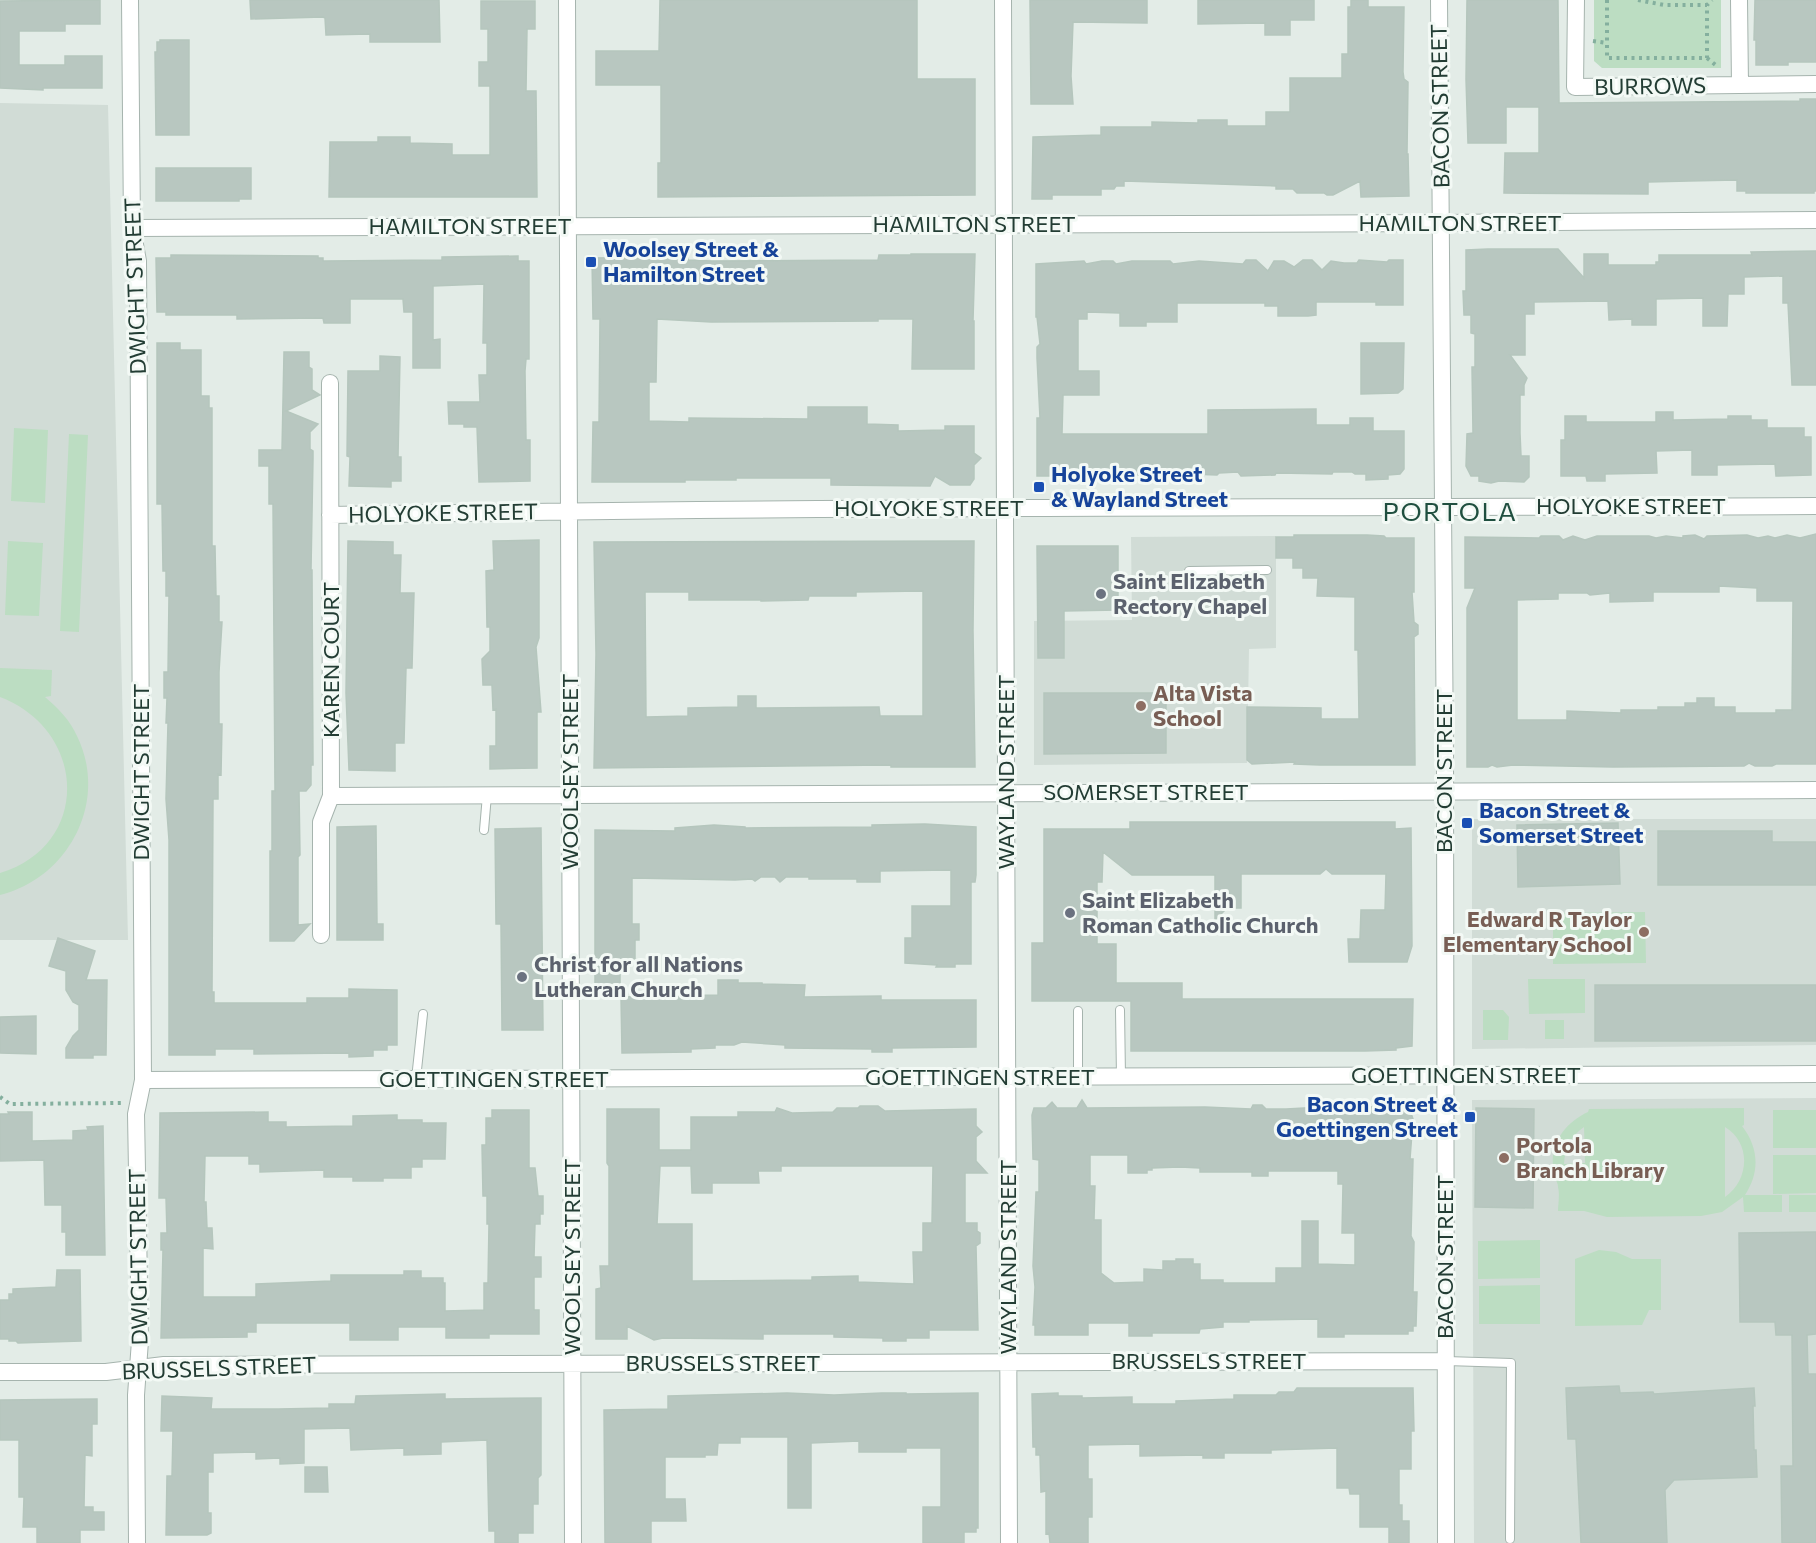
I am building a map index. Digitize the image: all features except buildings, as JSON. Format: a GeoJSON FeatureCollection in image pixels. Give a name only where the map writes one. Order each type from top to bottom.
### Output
{"type":"FeatureCollection","features":[{"type":"Feature","properties":{"kind":"street","name":"DWIGHT STREET"},"geometry":{"type":"LineString","coordinates":[[130,0],[132,228],[138,261],[143,1080],[136,1114],[140,1341],[136,1395],[137,1543]]}},
{"type":"Feature","properties":{"kind":"street","name":"WOOLSEY STREET"},"geometry":{"type":"LineString","coordinates":[[567,0],[573,1543]]}},
{"type":"Feature","properties":{"kind":"street","name":"WAYLAND STREET"},"geometry":{"type":"LineString","coordinates":[[1003,0],[1010,1543]]}},
{"type":"Feature","properties":{"kind":"street","name":"BACON STREET"},"geometry":{"type":"LineString","coordinates":[[1438,0],[1445,791],[1446,1543]]}},
{"type":"Feature","properties":{"kind":"street","name":"BURROWS"},"geometry":{"type":"LineString","coordinates":[[1576,0],[1575,87],[1816,84]]}},
{"type":"Feature","properties":{"kind":"street"},"geometry":{"type":"LineString","coordinates":[[1739,0],[1740,85]]}},
{"type":"Feature","properties":{"kind":"street","name":"HAMILTON STREET"},"geometry":{"type":"LineString","coordinates":[[132,228],[1441,224],[1816,220]]}},
{"type":"Feature","properties":{"kind":"street","name":"KAREN COURT"},"geometry":{"type":"LineString","coordinates":[[321,936],[321,822],[331,796],[330,383]]}},
{"type":"Feature","properties":{"kind":"street","name":"HOLYOKE STREET"},"geometry":{"type":"LineString","coordinates":[[330,515],[1005,508],[1816,506]]}},
{"type":"Feature","properties":{"kind":"street","name":"SOMERSET STREET"},"geometry":{"type":"LineString","coordinates":[[331,796],[1816,790]]}},
{"type":"Feature","properties":{"kind":"street","name":"GOETTINGEN STREET"},"geometry":{"type":"LineString","coordinates":[[143,1080],[1816,1074]]}},
{"type":"Feature","properties":{"kind":"street","name":"BRUSSELS STREET"},"geometry":{"type":"LineString","coordinates":[[0,1372],[106,1372],[164,1365],[1446,1361]]}},
{"type":"Feature","properties":{"kind":"lane"},"geometry":{"type":"LineString","coordinates":[[1189,571],[1267,570]]}},
{"type":"Feature","properties":{"kind":"lane"},"geometry":{"type":"LineString","coordinates":[[484,830],[487,795]]}},
{"type":"Feature","properties":{"kind":"lane"},"geometry":{"type":"LineString","coordinates":[[1120,1010],[1121,1077]]}},
{"type":"Feature","properties":{"kind":"lane"},"geometry":{"type":"LineString","coordinates":[[1078,1011],[1078,1077]]}},
{"type":"Feature","properties":{"kind":"lane"},"geometry":{"type":"LineString","coordinates":[[416,1079],[423,1014]]}},
{"type":"Feature","properties":{"kind":"lane"},"geometry":{"type":"LineString","coordinates":[[1446,1361],[1511,1363],[1510,1539]]}},
{"type":"Feature","properties":{"kind":"path"},"geometry":{"type":"LineString","coordinates":[[1607,0],[1607,58],[1707,58],[1707,5]]}},
{"type":"Feature","properties":{"kind":"path"},"geometry":{"type":"LineString","coordinates":[[1638,0],[1664,5],[1707,5],[1712,0]]}},
{"type":"Feature","properties":{"kind":"path"},"geometry":{"type":"LineString","coordinates":[[0,1097],[10,1104],[138,1102]]}},
{"type":"Feature","properties":{"kind":"shaded area"},"geometry":{"type":"Polygon","coordinates":[[[0,103],[108,105],[128,940],[0,940],[0,103]]]}},
{"type":"Feature","properties":{"kind":"shaded area","name":"Alta Vista School"},"geometry":{"type":"Polygon","coordinates":[[[1276,536],[1276,648],[1249,649],[1247,763],[1034,765],[1034,621],[1132,620],[1131,537],[1276,536]]]}},
{"type":"Feature","properties":{"kind":"shaded area","name":"Edward R Taylor Elementary School"},"geometry":{"type":"Polygon","coordinates":[[[1472,819],[1816,819],[1816,1045],[1472,1049],[1472,819]]]}},
{"type":"Feature","properties":{"kind":"shaded area"},"geometry":{"type":"Polygon","coordinates":[[[1816,1098],[1816,1543],[1474,1543],[1472,1100],[1816,1098]]]}},
{"type":"Feature","properties":{"kind":"green space"},"geometry":{"type":"Polygon","coordinates":[[[1594,0],[1721,0],[1721,68],[1602,68],[1594,61],[1594,0]]]}},
{"type":"Feature","properties":{"kind":"green space"},"geometry":{"type":"Polygon","coordinates":[[[14,428],[48,430],[45,503],[11,501],[14,428]]]}},
{"type":"Feature","properties":{"kind":"green space"},"geometry":{"type":"Polygon","coordinates":[[[69,434],[88,435],[79,632],[60,631],[69,434]]]}},
{"type":"Feature","properties":{"kind":"green space"},"geometry":{"type":"Polygon","coordinates":[[[8,541],[43,543],[39,616],[5,615],[8,541]]]}},
{"type":"Feature","properties":{"kind":"green space"},"geometry":{"type":"Polygon","coordinates":[[[0,668],[52,670],[51,696],[45,697],[63,715],[77,736],[86,761],[88,786],[85,810],[76,834],[63,854],[46,872],[24,886],[0,895],[0,873],[30,859],[51,838],[63,814],[67,787],[62,760],[50,734],[29,713],[0,697],[0,668]]]}},
{"type":"Feature","properties":{"kind":"green space"},"geometry":{"type":"Polygon","coordinates":[[[1645,912],[1646,963],[1553,964],[1553,913],[1645,912]]]}},
{"type":"Feature","properties":{"kind":"green space"},"geometry":{"type":"Polygon","coordinates":[[[1528,979],[1585,979],[1585,1013],[1529,1014],[1528,979]]]}},
{"type":"Feature","properties":{"kind":"green space"},"geometry":{"type":"Polygon","coordinates":[[[1483,1010],[1503,1010],[1509,1017],[1508,1040],[1483,1040],[1483,1010]]]}},
{"type":"Feature","properties":{"kind":"green space"},"geometry":{"type":"Polygon","coordinates":[[[1545,1020],[1564,1020],[1564,1039],[1545,1039],[1545,1020]]]}},
{"type":"Feature","properties":{"kind":"green space"},"geometry":{"type":"Polygon","coordinates":[[[1744,1108],[1744,1125],[1742,1126],[1752,1143],[1756,1160],[1753,1178],[1745,1195],[1782,1195],[1782,1212],[1744,1212],[1743,1197],[1722,1212],[1701,1216],[1607,1217],[1584,1211],[1558,1211],[1559,1190],[1554,1175],[1553,1154],[1565,1129],[1589,1109],[1744,1108]],[[1584,1127],[1570,1143],[1564,1164],[1585,1163],[1584,1127]],[[1725,1127],[1725,1197],[1739,1182],[1744,1162],[1740,1142],[1725,1127]]]}},
{"type":"Feature","properties":{"kind":"green space"},"geometry":{"type":"Polygon","coordinates":[[[1773,1110],[1816,1110],[1816,1148],[1773,1148],[1773,1110]]]}},
{"type":"Feature","properties":{"kind":"green space"},"geometry":{"type":"Polygon","coordinates":[[[1773,1155],[1816,1155],[1816,1193],[1773,1194],[1773,1155]]]}},
{"type":"Feature","properties":{"kind":"green space"},"geometry":{"type":"Polygon","coordinates":[[[1789,1195],[1816,1195],[1816,1212],[1789,1212],[1789,1195]]]}},
{"type":"Feature","properties":{"kind":"green space"},"geometry":{"type":"Polygon","coordinates":[[[1540,1240],[1540,1278],[1478,1279],[1478,1241],[1540,1240]]]}},
{"type":"Feature","properties":{"kind":"green space"},"geometry":{"type":"Polygon","coordinates":[[[1599,1250],[1616,1252],[1632,1259],[1661,1259],[1661,1310],[1649,1310],[1642,1325],[1575,1326],[1575,1259],[1599,1250]]]}},
{"type":"Feature","properties":{"kind":"green space"},"geometry":{"type":"Polygon","coordinates":[[[1540,1285],[1540,1324],[1479,1324],[1479,1286],[1540,1285]]]}},
{"type":"Feature","properties":{"kind":"place","name":"Woolsey Street & Hamilton Street"},"geometry":{"type":"Point","coordinates":[591,262]}},
{"type":"Feature","properties":{"kind":"place","name":"Holyoke Street & Wayland Street"},"geometry":{"type":"Point","coordinates":[1039,487]}},
{"type":"Feature","properties":{"kind":"place","name":"Saint Elizabeth Rectory Chapel"},"geometry":{"type":"Point","coordinates":[1101,594]}},
{"type":"Feature","properties":{"kind":"place","name":"Alta Vista School"},"geometry":{"type":"Point","coordinates":[1141,706]}},
{"type":"Feature","properties":{"kind":"place","name":"Bacon Street & Somerset Street"},"geometry":{"type":"Point","coordinates":[1467,823]}},
{"type":"Feature","properties":{"kind":"place","name":"Saint Elizabeth Roman Catholic Church"},"geometry":{"type":"Point","coordinates":[1070,913]}},
{"type":"Feature","properties":{"kind":"place","name":"Edward R Taylor Elementary School"},"geometry":{"type":"Point","coordinates":[1644,932]}},
{"type":"Feature","properties":{"kind":"place","name":"Christ for all Nations Lutheran Church"},"geometry":{"type":"Point","coordinates":[522,977]}},
{"type":"Feature","properties":{"kind":"place","name":"Bacon Street & Goettingen Street"},"geometry":{"type":"Point","coordinates":[1470,1117]}},
{"type":"Feature","properties":{"kind":"place","name":"Portola Branch Library"},"geometry":{"type":"Point","coordinates":[1504,1158]}},
{"type":"Feature","properties":{"kind":"district","name":"PORTOLA"},"geometry":{"type":"Point","coordinates":[1450,512]}}]}
